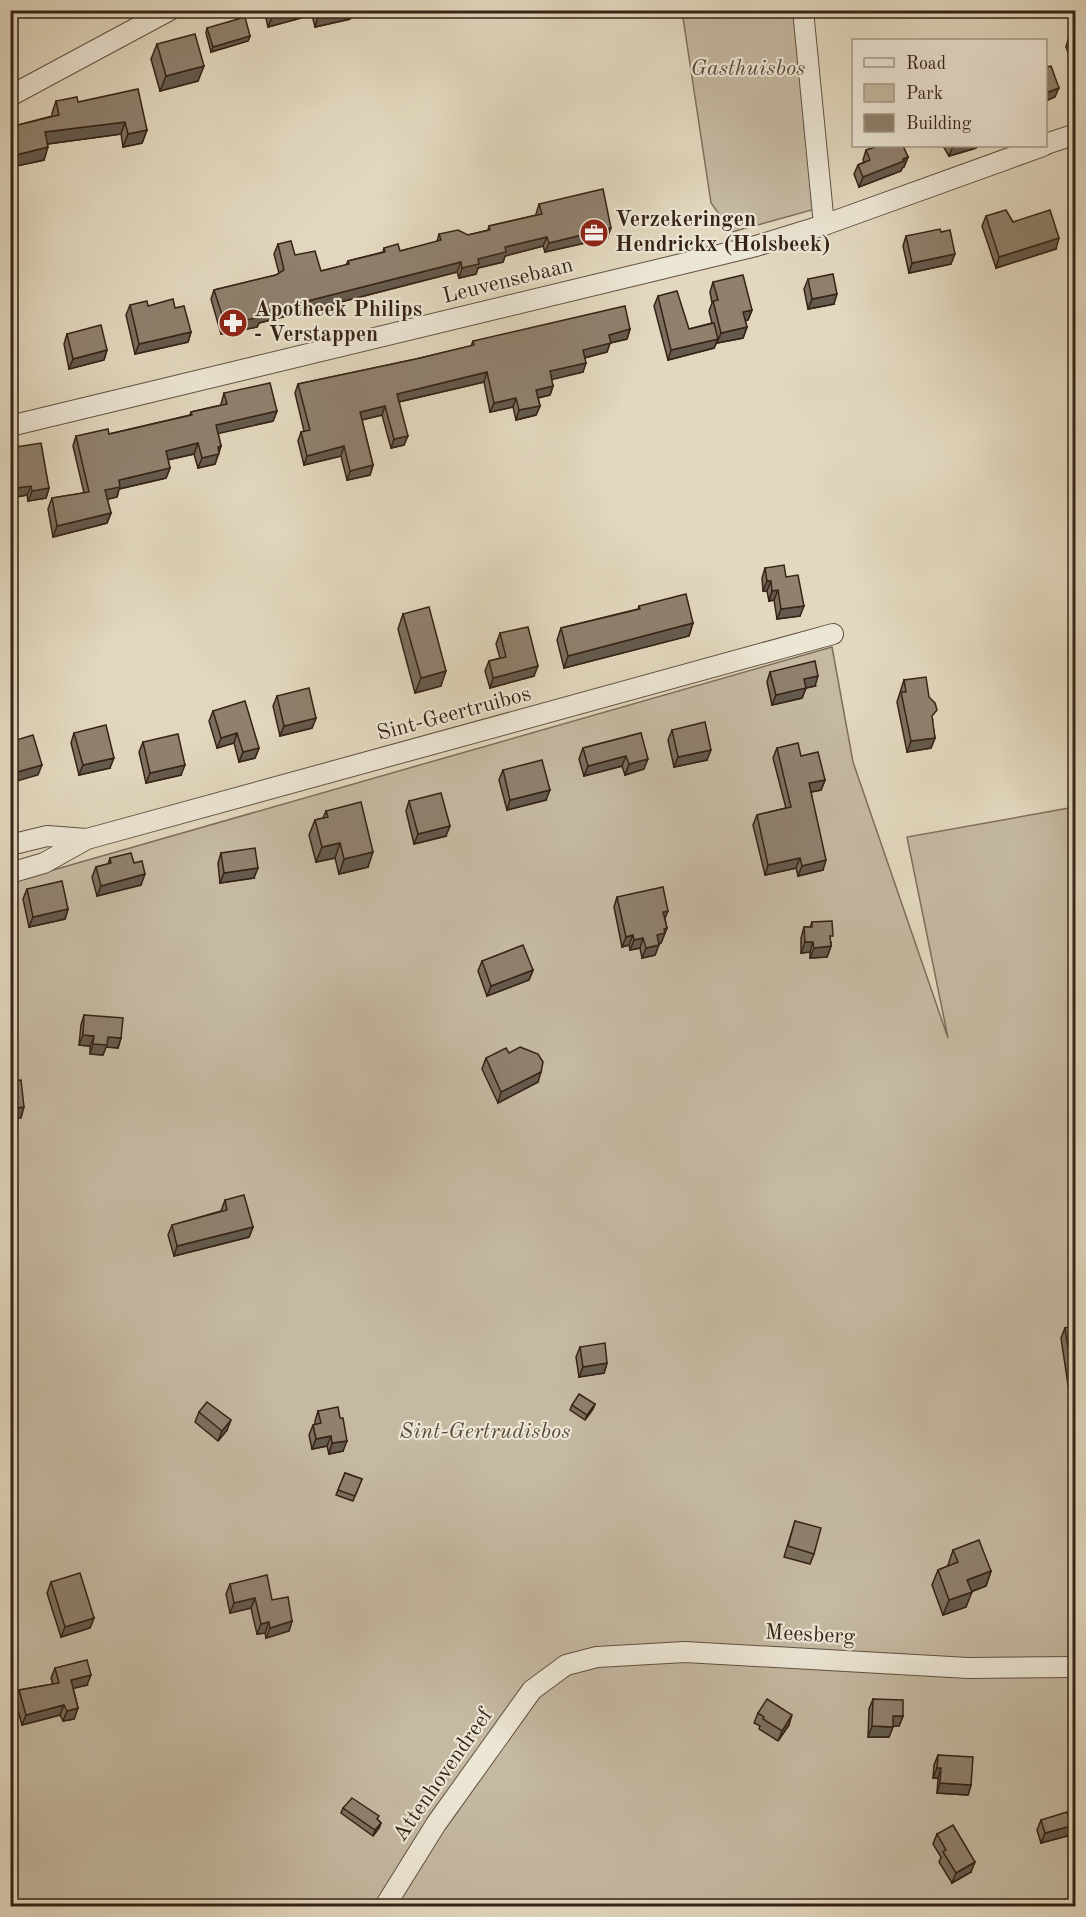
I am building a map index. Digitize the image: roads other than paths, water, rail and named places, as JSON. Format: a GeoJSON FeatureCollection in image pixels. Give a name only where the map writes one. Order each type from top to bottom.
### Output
{"type":"FeatureCollection","features":[{"type":"Feature","properties":{"kind":"street"},"geometry":{"type":"LineString","coordinates":[[10,96],[170,10]]}},
{"type":"Feature","properties":{"kind":"street"},"geometry":{"type":"LineString","coordinates":[[803,10],[824,225]]}},
{"type":"Feature","properties":{"kind":"street","name":"Leuvensebaan"},"geometry":{"type":"LineString","coordinates":[[1047,144],[1076,134]]}},
{"type":"Feature","properties":{"kind":"street","name":"Leuvensebaan"},"geometry":{"type":"LineString","coordinates":[[10,426],[756,246],[824,225],[1038,147]]}},
{"type":"Feature","properties":{"kind":"street","name":"Sint-Geertruibos"},"geometry":{"type":"LineString","coordinates":[[10,873],[44,863],[87,839],[833,634]]}},
{"type":"Feature","properties":{"kind":"street","name":"Sint-Geertruibos"},"geometry":{"type":"LineString","coordinates":[[10,845],[47,836],[87,839]]}},
{"type":"Feature","properties":{"kind":"street","name":"Meesberg"},"geometry":{"type":"LineString","coordinates":[[547,1677],[566,1665],[597,1657],[675,1653],[968,1668],[1076,1667]]}},
{"type":"Feature","properties":{"kind":"street","name":"Attenhovendreef"},"geometry":{"type":"LineString","coordinates":[[385,1906],[436,1824],[531,1690],[547,1677]]}},
{"type":"Feature","properties":{"kind":"place","name":"Verzekeringen Hendrickx (Holsbeek)"},"geometry":{"type":"Point","coordinates":[594,233]}},
{"type":"Feature","properties":{"kind":"place","name":"Apotheek Philips - Verstappen"},"geometry":{"type":"Point","coordinates":[233,323]}},
{"type":"Feature","properties":{"kind":"park label","name":"Gasthuisbos"},"geometry":{"type":"Point","coordinates":[748,69]}},
{"type":"Feature","properties":{"kind":"park label","name":"Sint-Gertrudisbos"},"geometry":{"type":"Point","coordinates":[485,1432]}}]}
